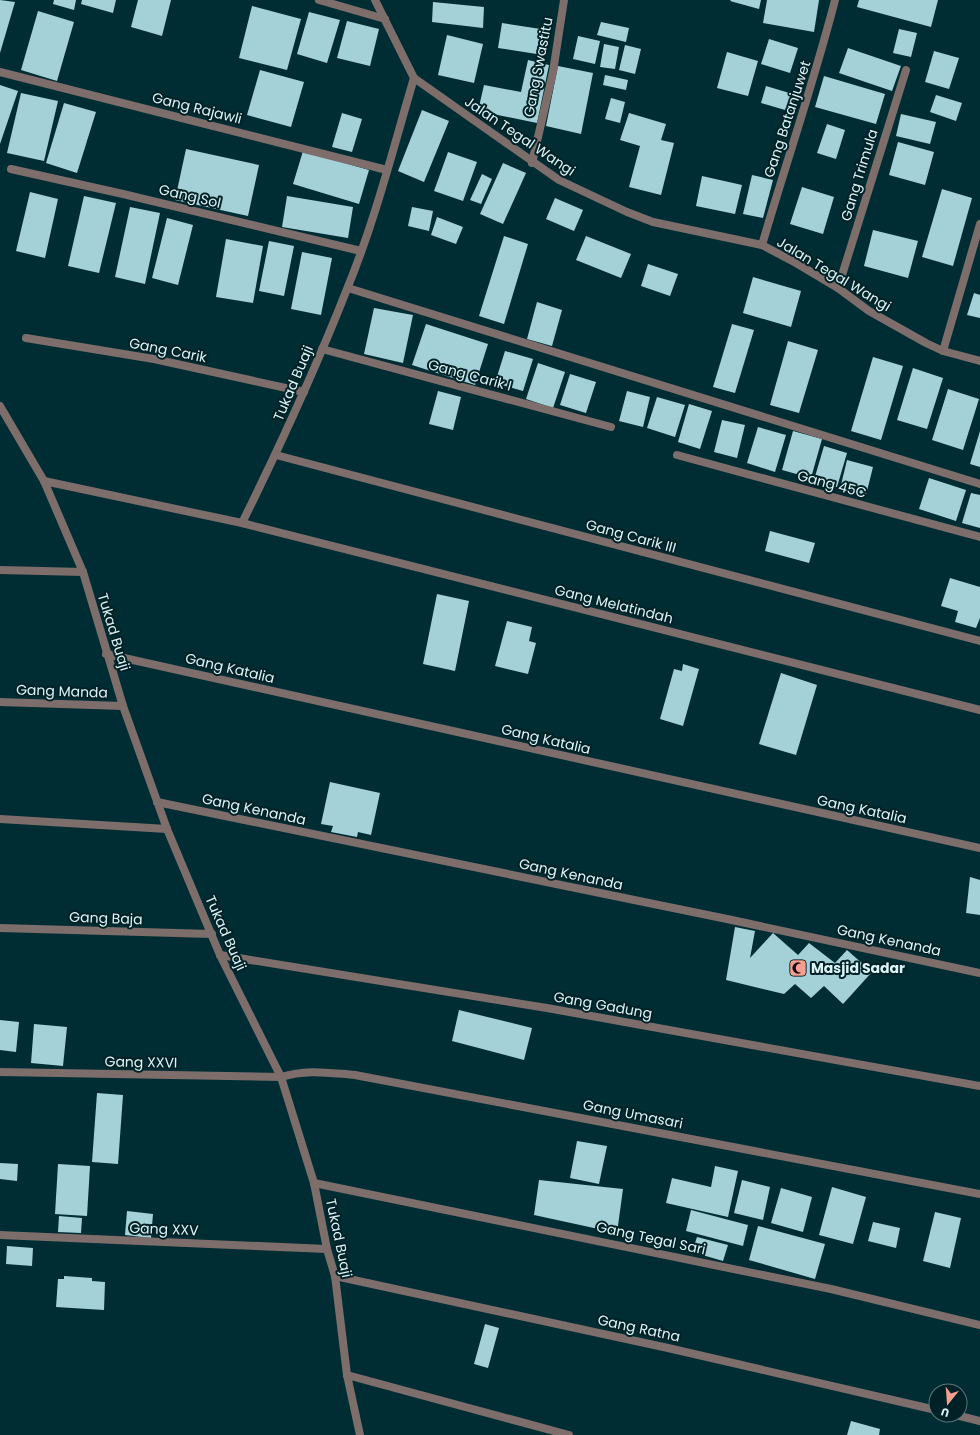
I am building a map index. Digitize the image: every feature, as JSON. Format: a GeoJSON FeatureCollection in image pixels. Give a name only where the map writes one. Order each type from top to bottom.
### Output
{"type":"FeatureCollection","features":[{"type":"Feature","properties":{"kind":"street"},"geometry":{"type":"LineString","coordinates":[[319,0],[385,19]]}},
{"type":"Feature","properties":{"kind":"street","name":"Jalan Tegal Wangi"},"geometry":{"type":"LineString","coordinates":[[375,0],[414,78],[532,163],[559,180],[627,212],[653,222],[762,245],[838,288],[869,311],[926,343],[943,350],[980,360]]}},
{"type":"Feature","properties":{"kind":"street","name":"Gang Swastitu"},"geometry":{"type":"LineString","coordinates":[[532,163],[553,72],[564,0]]}},
{"type":"Feature","properties":{"kind":"street","name":"Gang Batanjuwet"},"geometry":{"type":"LineString","coordinates":[[762,245],[820,60],[836,0]]}},
{"type":"Feature","properties":{"kind":"street","name":"Gang Trimula"},"geometry":{"type":"LineString","coordinates":[[838,288],[906,70]]}},
{"type":"Feature","properties":{"kind":"street","name":"Gang Rajawli"},"geometry":{"type":"LineString","coordinates":[[0,72],[387,170]]}},
{"type":"Feature","properties":{"kind":"street","name":"Tukad Buaji"},"geometry":{"type":"LineString","coordinates":[[242,523],[276,455],[348,288],[387,170],[414,78]]}},
{"type":"Feature","properties":{"kind":"street","name":"Gang Sol"},"geometry":{"type":"LineString","coordinates":[[12,169],[130,195],[361,251]]}},
{"type":"Feature","properties":{"kind":"street"},"geometry":{"type":"LineString","coordinates":[[943,350],[980,224]]}},
{"type":"Feature","properties":{"kind":"street"},"geometry":{"type":"LineString","coordinates":[[348,288],[980,484]]}},
{"type":"Feature","properties":{"kind":"street","name":"Gang Carik"},"geometry":{"type":"LineString","coordinates":[[26,338],[154,359],[304,392]]}},
{"type":"Feature","properties":{"kind":"street","name":"Gang Carik I"},"geometry":{"type":"LineString","coordinates":[[322,349],[611,427]]}},
{"type":"Feature","properties":{"kind":"street","name":"Tukad Buaji"},"geometry":{"type":"LineString","coordinates":[[1,410],[44,481],[83,572],[106,654],[167,829],[220,955],[281,1077],[314,1183],[327,1249],[335,1276],[347,1375],[360,1435]]}},
{"type":"Feature","properties":{"kind":"street","name":"Gang Carik III"},"geometry":{"type":"LineString","coordinates":[[276,455],[980,641]]}},
{"type":"Feature","properties":{"kind":"street","name":"Gang 45C"},"geometry":{"type":"LineString","coordinates":[[677,455],[980,538]]}},
{"type":"Feature","properties":{"kind":"street"},"geometry":{"type":"LineString","coordinates":[[44,481],[242,523]]}},
{"type":"Feature","properties":{"kind":"street","name":"Gang Melatindah"},"geometry":{"type":"LineString","coordinates":[[242,523],[980,710]]}},
{"type":"Feature","properties":{"kind":"street"},"geometry":{"type":"LineString","coordinates":[[0,570],[83,572]]}},
{"type":"Feature","properties":{"kind":"street","name":"Gang Katalia"},"geometry":{"type":"LineString","coordinates":[[106,654],[980,848]]}},
{"type":"Feature","properties":{"kind":"street","name":"Gang Manda"},"geometry":{"type":"LineString","coordinates":[[0,702],[123,706]]}},
{"type":"Feature","properties":{"kind":"street","name":"Gang Kenanda"},"geometry":{"type":"LineString","coordinates":[[157,802],[727,919],[980,973]]}},
{"type":"Feature","properties":{"kind":"street"},"geometry":{"type":"LineString","coordinates":[[0,819],[167,829]]}},
{"type":"Feature","properties":{"kind":"street","name":"Gang Baja"},"geometry":{"type":"LineString","coordinates":[[0,928],[212,934]]}},
{"type":"Feature","properties":{"kind":"street","name":"Gang Gadung"},"geometry":{"type":"LineString","coordinates":[[220,955],[547,1008],[980,1086]]}},
{"type":"Feature","properties":{"kind":"street","name":"Gang Umasari"},"geometry":{"type":"LineString","coordinates":[[281,1077],[311,1071],[355,1075],[980,1194]]}},
{"type":"Feature","properties":{"kind":"street","name":"Gang XXVI"},"geometry":{"type":"LineString","coordinates":[[0,1072],[281,1077]]}},
{"type":"Feature","properties":{"kind":"street","name":"Gang Tegal Sari"},"geometry":{"type":"LineString","coordinates":[[314,1183],[831,1289],[980,1325]]}},
{"type":"Feature","properties":{"kind":"street","name":"Gang XXV"},"geometry":{"type":"LineString","coordinates":[[0,1235],[327,1249]]}},
{"type":"Feature","properties":{"kind":"street","name":"Gang Ratna"},"geometry":{"type":"LineString","coordinates":[[335,1276],[668,1348],[928,1408]]}},
{"type":"Feature","properties":{"kind":"street"},"geometry":{"type":"LineString","coordinates":[[347,1375],[569,1435]]}},
{"type":"Feature","properties":{"kind":"street"},"geometry":{"type":"LineString","coordinates":[[968,1418],[980,1421]]}},
{"type":"Feature","properties":{"kind":"building"},"geometry":{"type":"Polygon","coordinates":[[[0,0],[15,2],[0,53],[0,0]]]}},
{"type":"Feature","properties":{"kind":"building"},"geometry":{"type":"Polygon","coordinates":[[[54,0],[76,0],[74,10],[53,4],[54,0]]]}},
{"type":"Feature","properties":{"kind":"building"},"geometry":{"type":"Polygon","coordinates":[[[82,0],[116,0],[113,13],[81,4],[82,0]]]}},
{"type":"Feature","properties":{"kind":"building"},"geometry":{"type":"Polygon","coordinates":[[[138,0],[171,0],[162,36],[131,27],[138,0]]]}},
{"type":"Feature","properties":{"kind":"building"},"geometry":{"type":"Polygon","coordinates":[[[761,0],[759,9],[730,1],[761,0]]]}},
{"type":"Feature","properties":{"kind":"building"},"geometry":{"type":"Polygon","coordinates":[[[767,0],[819,0],[814,32],[763,23],[767,0]]]}},
{"type":"Feature","properties":{"kind":"building"},"geometry":{"type":"Polygon","coordinates":[[[859,0],[938,0],[931,27],[857,7],[859,0]]]}},
{"type":"Feature","properties":{"kind":"building"},"geometry":{"type":"Polygon","coordinates":[[[433,2],[484,7],[483,28],[432,22],[433,2]]]}},
{"type":"Feature","properties":{"kind":"building"},"geometry":{"type":"Polygon","coordinates":[[[252,6],[301,19],[287,70],[239,58],[252,6]]]}},
{"type":"Feature","properties":{"kind":"building"},"geometry":{"type":"Polygon","coordinates":[[[38,11],[74,22],[57,81],[21,70],[38,11]]]}},
{"type":"Feature","properties":{"kind":"building"},"geometry":{"type":"Polygon","coordinates":[[[309,12],[340,20],[327,63],[297,54],[309,12]]]}},
{"type":"Feature","properties":{"kind":"building"},"geometry":{"type":"Polygon","coordinates":[[[347,21],[379,29],[370,66],[337,58],[347,21]]]}},
{"type":"Feature","properties":{"kind":"building"},"geometry":{"type":"Polygon","coordinates":[[[601,22],[629,28],[626,42],[597,35],[601,22]]]}},
{"type":"Feature","properties":{"kind":"building"},"geometry":{"type":"Polygon","coordinates":[[[502,23],[547,30],[543,55],[498,48],[502,23]]]}},
{"type":"Feature","properties":{"kind":"building"},"geometry":{"type":"Polygon","coordinates":[[[899,29],[917,33],[911,57],[893,53],[899,29]]]}},
{"type":"Feature","properties":{"kind":"building"},"geometry":{"type":"Polygon","coordinates":[[[447,35],[483,44],[474,83],[438,75],[447,35]]]}},
{"type":"Feature","properties":{"kind":"building"},"geometry":{"type":"Polygon","coordinates":[[[578,36],[600,41],[595,64],[573,59],[578,36]]]}},
{"type":"Feature","properties":{"kind":"building"},"geometry":{"type":"Polygon","coordinates":[[[769,39],[798,48],[790,73],[761,64],[769,39]]]}},
{"type":"Feature","properties":{"kind":"building"},"geometry":{"type":"Polygon","coordinates":[[[604,44],[619,47],[615,69],[600,67],[604,44]]]}},
{"type":"Feature","properties":{"kind":"building"},"geometry":{"type":"Polygon","coordinates":[[[625,45],[641,49],[635,74],[619,70],[625,45]]]}},
{"type":"Feature","properties":{"kind":"building"},"geometry":{"type":"Polygon","coordinates":[[[848,48],[901,66],[892,91],[839,73],[848,48]]]}},
{"type":"Feature","properties":{"kind":"building"},"geometry":{"type":"Polygon","coordinates":[[[934,51],[959,58],[949,89],[925,82],[934,51]]]}},
{"type":"Feature","properties":{"kind":"building"},"geometry":{"type":"Polygon","coordinates":[[[727,52],[758,61],[748,96],[717,88],[727,52]]]}},
{"type":"Feature","properties":{"kind":"building"},"geometry":{"type":"Polygon","coordinates":[[[528,60],[549,65],[537,123],[478,111],[484,85],[521,92],[528,60]]]}},
{"type":"Feature","properties":{"kind":"building"},"geometry":{"type":"Polygon","coordinates":[[[558,66],[593,73],[581,134],[546,126],[558,66]]]}},
{"type":"Feature","properties":{"kind":"building"},"geometry":{"type":"Polygon","coordinates":[[[260,70],[304,82],[291,127],[247,115],[260,70]]]}},
{"type":"Feature","properties":{"kind":"building"},"geometry":{"type":"Polygon","coordinates":[[[605,75],[628,80],[626,90],[603,85],[605,75]]]}},
{"type":"Feature","properties":{"kind":"building"},"geometry":{"type":"Polygon","coordinates":[[[824,76],[885,94],[876,124],[815,107],[824,76]]]}},
{"type":"Feature","properties":{"kind":"building"},"geometry":{"type":"Polygon","coordinates":[[[0,85],[18,91],[0,144],[0,85]]]}},
{"type":"Feature","properties":{"kind":"building"},"geometry":{"type":"Polygon","coordinates":[[[766,86],[796,95],[792,112],[761,103],[766,86]]]}},
{"type":"Feature","properties":{"kind":"building"},"geometry":{"type":"Polygon","coordinates":[[[21,93],[58,101],[44,161],[7,153],[21,93]]]}},
{"type":"Feature","properties":{"kind":"building"},"geometry":{"type":"Polygon","coordinates":[[[936,95],[962,103],[956,121],[930,112],[936,95]]]}},
{"type":"Feature","properties":{"kind":"building"},"geometry":{"type":"Polygon","coordinates":[[[611,98],[625,102],[620,123],[605,119],[611,98]]]}},
{"type":"Feature","properties":{"kind":"building"},"geometry":{"type":"Polygon","coordinates":[[[64,103],[96,112],[77,173],[46,163],[64,103]]]}},
{"type":"Feature","properties":{"kind":"building"},"geometry":{"type":"Polygon","coordinates":[[[422,110],[449,121],[424,182],[398,171],[422,110]]]}},
{"type":"Feature","properties":{"kind":"building"},"geometry":{"type":"Polygon","coordinates":[[[342,113],[362,119],[352,152],[332,147],[342,113]]]}},
{"type":"Feature","properties":{"kind":"building"},"geometry":{"type":"Polygon","coordinates":[[[629,113],[666,124],[661,140],[674,143],[661,195],[629,187],[640,146],[620,140],[629,113]]]}},
{"type":"Feature","properties":{"kind":"building"},"geometry":{"type":"Polygon","coordinates":[[[901,114],[936,122],[930,144],[896,136],[901,114]]]}},
{"type":"Feature","properties":{"kind":"building"},"geometry":{"type":"Polygon","coordinates":[[[827,124],[845,130],[836,159],[817,153],[827,124]]]}},
{"type":"Feature","properties":{"kind":"building"},"geometry":{"type":"Polygon","coordinates":[[[898,142],[934,152],[925,185],[889,175],[898,142]]]}},
{"type":"Feature","properties":{"kind":"building"},"geometry":{"type":"Polygon","coordinates":[[[186,149],[259,165],[248,216],[175,200],[186,149]]]}},
{"type":"Feature","properties":{"kind":"building"},"geometry":{"type":"Polygon","coordinates":[[[303,151],[369,170],[359,204],[293,184],[303,151]]]}},
{"type":"Feature","properties":{"kind":"building"},"geometry":{"type":"Polygon","coordinates":[[[448,152],[477,162],[463,201],[434,191],[448,152]]]}},
{"type":"Feature","properties":{"kind":"building"},"geometry":{"type":"Polygon","coordinates":[[[503,163],[526,173],[503,224],[480,214],[503,163]]]}},
{"type":"Feature","properties":{"kind":"building"},"geometry":{"type":"Polygon","coordinates":[[[482,174],[492,179],[481,204],[470,200],[482,174]]]}},
{"type":"Feature","properties":{"kind":"building"},"geometry":{"type":"Polygon","coordinates":[[[752,175],[773,180],[763,218],[743,214],[752,175]]]}},
{"type":"Feature","properties":{"kind":"building"},"geometry":{"type":"Polygon","coordinates":[[[702,176],[742,185],[735,214],[696,206],[702,176]]]}},
{"type":"Feature","properties":{"kind":"building"},"geometry":{"type":"Polygon","coordinates":[[[802,187],[834,197],[823,234],[790,224],[802,187]]]}},
{"type":"Feature","properties":{"kind":"building"},"geometry":{"type":"Polygon","coordinates":[[[942,189],[972,198],[953,266],[922,257],[942,189]]]}},
{"type":"Feature","properties":{"kind":"building"},"geometry":{"type":"Polygon","coordinates":[[[30,192],[58,199],[45,258],[16,251],[30,192]]]}},
{"type":"Feature","properties":{"kind":"building"},"geometry":{"type":"Polygon","coordinates":[[[84,196],[116,203],[99,273],[68,266],[84,196]]]}},
{"type":"Feature","properties":{"kind":"building"},"geometry":{"type":"Polygon","coordinates":[[[287,196],[353,207],[348,238],[282,227],[287,196]]]}},
{"type":"Feature","properties":{"kind":"building"},"geometry":{"type":"Polygon","coordinates":[[[555,198],[583,210],[574,231],[546,219],[555,198]]]}},
{"type":"Feature","properties":{"kind":"building"},"geometry":{"type":"Polygon","coordinates":[[[130,207],[160,213],[145,284],[115,277],[130,207]]]}},
{"type":"Feature","properties":{"kind":"building"},"geometry":{"type":"Polygon","coordinates":[[[412,207],[433,211],[429,231],[408,226],[412,207]]]}},
{"type":"Feature","properties":{"kind":"building"},"geometry":{"type":"Polygon","coordinates":[[[437,217],[463,227],[456,244],[431,235],[437,217]]]}},
{"type":"Feature","properties":{"kind":"building"},"geometry":{"type":"Polygon","coordinates":[[[167,218],[193,225],[178,285],[152,278],[167,218]]]}},
{"type":"Feature","properties":{"kind":"building"},"geometry":{"type":"Polygon","coordinates":[[[873,230],[918,241],[908,278],[864,266],[873,230]]]}},
{"type":"Feature","properties":{"kind":"building"},"geometry":{"type":"Polygon","coordinates":[[[504,236],[528,244],[504,324],[479,316],[504,236]]]}},
{"type":"Feature","properties":{"kind":"building"},"geometry":{"type":"Polygon","coordinates":[[[586,236],[631,254],[621,278],[576,260],[586,236]]]}},
{"type":"Feature","properties":{"kind":"building"},"geometry":{"type":"Polygon","coordinates":[[[226,239],[263,246],[253,303],[216,297],[226,239]]]}},
{"type":"Feature","properties":{"kind":"building"},"geometry":{"type":"Polygon","coordinates":[[[269,241],[294,246],[284,296],[259,291],[269,241]]]}},
{"type":"Feature","properties":{"kind":"building"},"geometry":{"type":"Polygon","coordinates":[[[302,252],[332,258],[321,315],[291,309],[302,252]]]}},
{"type":"Feature","properties":{"kind":"building"},"geometry":{"type":"Polygon","coordinates":[[[648,264],[678,274],[670,296],[641,286],[648,264]]]}},
{"type":"Feature","properties":{"kind":"building"},"geometry":{"type":"Polygon","coordinates":[[[753,277],[801,291],[791,327],[743,313],[753,277]]]}},
{"type":"Feature","properties":{"kind":"building"},"geometry":{"type":"Polygon","coordinates":[[[974,293],[980,295],[980,318],[967,315],[974,293]]]}},
{"type":"Feature","properties":{"kind":"building"},"geometry":{"type":"Polygon","coordinates":[[[537,302],[562,310],[552,346],[527,339],[537,302]]]}},
{"type":"Feature","properties":{"kind":"building"},"geometry":{"type":"Polygon","coordinates":[[[374,308],[413,315],[403,363],[364,354],[374,308]]]}},
{"type":"Feature","properties":{"kind":"building"},"geometry":{"type":"Polygon","coordinates":[[[426,324],[488,344],[475,385],[412,365],[426,324]]]}},
{"type":"Feature","properties":{"kind":"building"},"geometry":{"type":"Polygon","coordinates":[[[732,324],[754,330],[735,393],[713,387],[732,324]]]}},
{"type":"Feature","properties":{"kind":"building"},"geometry":{"type":"Polygon","coordinates":[[[788,341],[818,350],[799,413],[770,405],[788,341]]]}},
{"type":"Feature","properties":{"kind":"building"},"geometry":{"type":"Polygon","coordinates":[[[505,351],[533,359],[523,391],[495,383],[505,351]]]}},
{"type":"Feature","properties":{"kind":"building"},"geometry":{"type":"Polygon","coordinates":[[[873,357],[903,366],[881,440],[851,431],[873,357]]]}},
{"type":"Feature","properties":{"kind":"building"},"geometry":{"type":"Polygon","coordinates":[[[538,363],[565,372],[553,408],[526,399],[538,363]]]}},
{"type":"Feature","properties":{"kind":"building"},"geometry":{"type":"Polygon","coordinates":[[[913,368],[943,378],[927,429],[897,420],[913,368]]]}},
{"type":"Feature","properties":{"kind":"building"},"geometry":{"type":"Polygon","coordinates":[[[570,374],[596,382],[586,413],[560,405],[570,374]]]}},
{"type":"Feature","properties":{"kind":"building"},"geometry":{"type":"Polygon","coordinates":[[[948,389],[979,399],[963,450],[932,440],[948,389]]]}},
{"type":"Feature","properties":{"kind":"building"},"geometry":{"type":"Polygon","coordinates":[[[438,391],[461,397],[453,430],[429,424],[438,391]]]}},
{"type":"Feature","properties":{"kind":"building"},"geometry":{"type":"Polygon","coordinates":[[[627,391],[650,397],[643,427],[619,421],[627,391]]]}},
{"type":"Feature","properties":{"kind":"building"},"geometry":{"type":"Polygon","coordinates":[[[657,397],[685,405],[675,437],[647,428],[657,397]]]}},
{"type":"Feature","properties":{"kind":"building"},"geometry":{"type":"Polygon","coordinates":[[[689,404],[712,411],[700,449],[678,442],[689,404]]]}},
{"type":"Feature","properties":{"kind":"building"},"geometry":{"type":"Polygon","coordinates":[[[722,420],[745,425],[737,458],[714,452],[722,420]]]}},
{"type":"Feature","properties":{"kind":"building"},"geometry":{"type":"Polygon","coordinates":[[[758,427],[786,435],[775,472],[747,463],[758,427]]]}},
{"type":"Feature","properties":{"kind":"building"},"geometry":{"type":"Polygon","coordinates":[[[793,431],[822,439],[811,478],[782,470],[793,431]]]}},
{"type":"Feature","properties":{"kind":"building"},"geometry":{"type":"Polygon","coordinates":[[[980,431],[980,467],[970,464],[980,431]]]}},
{"type":"Feature","properties":{"kind":"building"},"geometry":{"type":"Polygon","coordinates":[[[824,446],[847,453],[837,487],[814,480],[824,446]]]}},
{"type":"Feature","properties":{"kind":"building"},"geometry":{"type":"Polygon","coordinates":[[[847,460],[873,467],[866,495],[840,489],[847,460]]]}},
{"type":"Feature","properties":{"kind":"building"},"geometry":{"type":"Polygon","coordinates":[[[929,478],[966,490],[956,521],[919,509],[929,478]]]}},
{"type":"Feature","properties":{"kind":"building"},"geometry":{"type":"Polygon","coordinates":[[[971,493],[980,495],[980,528],[962,523],[971,493]]]}},
{"type":"Feature","properties":{"kind":"building"},"geometry":{"type":"Polygon","coordinates":[[[770,531],[815,543],[809,563],[765,551],[770,531]]]}},
{"type":"Feature","properties":{"kind":"building"},"geometry":{"type":"Polygon","coordinates":[[[950,578],[980,587],[980,618],[976,628],[955,622],[958,611],[941,606],[950,578]]]}},
{"type":"Feature","properties":{"kind":"building"},"geometry":{"type":"Polygon","coordinates":[[[437,594],[469,601],[455,671],[423,664],[437,594]]]}},
{"type":"Feature","properties":{"kind":"building"},"geometry":{"type":"Polygon","coordinates":[[[507,621],[532,627],[529,641],[536,643],[528,674],[495,666],[507,621]]]}},
{"type":"Feature","properties":{"kind":"building"},"geometry":{"type":"Polygon","coordinates":[[[683,664],[699,669],[683,726],[660,719],[674,669],[682,671],[683,664]]]}},
{"type":"Feature","properties":{"kind":"building"},"geometry":{"type":"Polygon","coordinates":[[[781,673],[817,685],[796,755],[759,744],[781,673]]]}},
{"type":"Feature","properties":{"kind":"building"},"geometry":{"type":"Polygon","coordinates":[[[330,782],[380,793],[371,835],[358,832],[357,837],[331,832],[333,826],[321,824],[330,782]]]}},
{"type":"Feature","properties":{"kind":"building"},"geometry":{"type":"Polygon","coordinates":[[[970,877],[980,880],[980,915],[966,913],[970,877]]]}},
{"type":"Feature","properties":{"kind":"building","name":"Masjid Sadar"},"geometry":{"type":"Polygon","coordinates":[[[735,927],[755,931],[750,958],[773,933],[798,955],[809,943],[835,963],[847,950],[872,972],[843,1004],[824,986],[811,998],[795,984],[784,994],[726,980],[735,927]]]}},
{"type":"Feature","properties":{"kind":"building"},"geometry":{"type":"Polygon","coordinates":[[[459,1010],[532,1028],[524,1060],[452,1041],[459,1010]]]}},
{"type":"Feature","properties":{"kind":"building"},"geometry":{"type":"Polygon","coordinates":[[[0,1020],[19,1022],[16,1052],[0,1050],[0,1020]]]}},
{"type":"Feature","properties":{"kind":"building"},"geometry":{"type":"Polygon","coordinates":[[[34,1024],[67,1027],[63,1066],[31,1063],[34,1024]]]}},
{"type":"Feature","properties":{"kind":"building"},"geometry":{"type":"Polygon","coordinates":[[[97,1093],[123,1095],[118,1164],[92,1162],[97,1093]]]}},
{"type":"Feature","properties":{"kind":"building"},"geometry":{"type":"Polygon","coordinates":[[[577,1141],[607,1146],[599,1184],[570,1178],[577,1141]]]}},
{"type":"Feature","properties":{"kind":"building"},"geometry":{"type":"Polygon","coordinates":[[[0,1163],[18,1164],[17,1181],[0,1179],[0,1163]]]}},
{"type":"Feature","properties":{"kind":"building"},"geometry":{"type":"Polygon","coordinates":[[[58,1164],[90,1166],[87,1216],[55,1214],[58,1164]]]}},
{"type":"Feature","properties":{"kind":"building"},"geometry":{"type":"Polygon","coordinates":[[[715,1166],[738,1171],[728,1217],[666,1203],[672,1178],[711,1187],[715,1166]]]}},
{"type":"Feature","properties":{"kind":"building"},"geometry":{"type":"Polygon","coordinates":[[[539,1180],[623,1189],[617,1233],[534,1215],[539,1180]]]}},
{"type":"Feature","properties":{"kind":"building"},"geometry":{"type":"Polygon","coordinates":[[[742,1180],[770,1187],[763,1220],[734,1213],[742,1180]]]}},
{"type":"Feature","properties":{"kind":"building"},"geometry":{"type":"Polygon","coordinates":[[[832,1187],[866,1197],[853,1244],[819,1235],[832,1187]]]}},
{"type":"Feature","properties":{"kind":"building"},"geometry":{"type":"Polygon","coordinates":[[[781,1188],[812,1197],[803,1232],[771,1223],[781,1188]]]}},
{"type":"Feature","properties":{"kind":"building"},"geometry":{"type":"Polygon","coordinates":[[[691,1210],[748,1225],[743,1246],[686,1231],[691,1210]]]}},
{"type":"Feature","properties":{"kind":"building"},"geometry":{"type":"Polygon","coordinates":[[[127,1211],[153,1214],[151,1238],[125,1235],[127,1211]]]}},
{"type":"Feature","properties":{"kind":"building"},"geometry":{"type":"Polygon","coordinates":[[[935,1212],[961,1218],[950,1268],[923,1261],[935,1212]]]}},
{"type":"Feature","properties":{"kind":"building"},"geometry":{"type":"Polygon","coordinates":[[[59,1216],[82,1218],[81,1233],[58,1232],[59,1216]]]}},
{"type":"Feature","properties":{"kind":"building"},"geometry":{"type":"Polygon","coordinates":[[[873,1222],[900,1228],[896,1248],[868,1241],[873,1222]]]}},
{"type":"Feature","properties":{"kind":"building"},"geometry":{"type":"Polygon","coordinates":[[[758,1226],[825,1244],[815,1279],[749,1260],[758,1226]]]}},
{"type":"Feature","properties":{"kind":"building"},"geometry":{"type":"Polygon","coordinates":[[[697,1237],[728,1245],[723,1261],[692,1252],[697,1237]]]}},
{"type":"Feature","properties":{"kind":"building"},"geometry":{"type":"Polygon","coordinates":[[[7,1246],[33,1248],[32,1266],[6,1264],[7,1246]]]}},
{"type":"Feature","properties":{"kind":"building"},"geometry":{"type":"Polygon","coordinates":[[[64,1276],[92,1278],[92,1281],[105,1282],[104,1310],[56,1307],[58,1279],[64,1279],[64,1276]]]}},
{"type":"Feature","properties":{"kind":"building"},"geometry":{"type":"Polygon","coordinates":[[[485,1324],[499,1328],[488,1368],[474,1364],[485,1324]]]}},
{"type":"Feature","properties":{"kind":"building"},"geometry":{"type":"Polygon","coordinates":[[[851,1421],[880,1429],[879,1435],[847,1435],[851,1421]]]}},
{"type":"Feature","properties":{"kind":"place","name":"Masjid Sadar"},"geometry":{"type":"Point","coordinates":[798,968]}}]}
